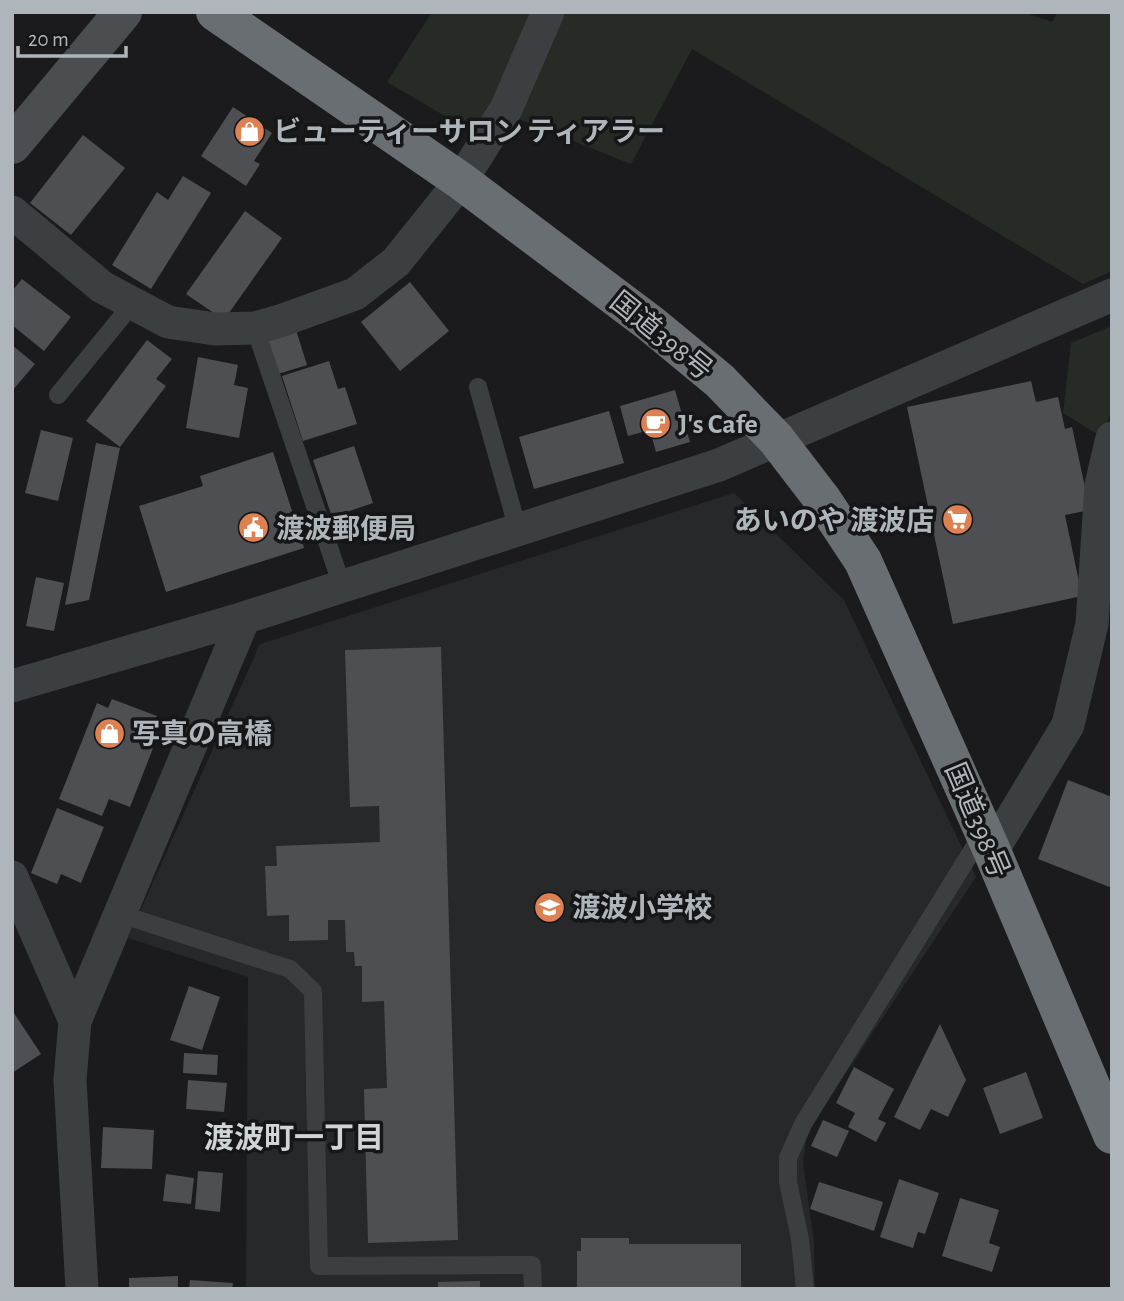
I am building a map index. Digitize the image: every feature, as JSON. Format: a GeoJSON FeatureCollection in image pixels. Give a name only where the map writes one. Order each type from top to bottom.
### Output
{"type":"FeatureCollection","features":[{"type":"Feature","properties":{"kind":"highway","name":"国道398号"},"geometry":{"type":"LineString","coordinates":[[215,12],[461,181],[651,324],[720,382],[776,439],[822,499],[863,561],[988,841],[1112,1135]]}},
{"type":"Feature","properties":{"kind":"main road"},"geometry":{"type":"LineString","coordinates":[[12,145],[123,12]]}},
{"type":"Feature","properties":{"kind":"street"},"geometry":{"type":"LineString","coordinates":[[12,212],[102,287],[168,322],[215,330],[255,328],[355,294],[396,262],[461,181],[506,108],[548,12]]}},
{"type":"Feature","properties":{"kind":"street"},"geometry":{"type":"LineString","coordinates":[[12,686],[244,618],[719,465],[1112,295]]}},
{"type":"Feature","properties":{"kind":"street"},"geometry":{"type":"LineString","coordinates":[[988,841],[1068,725],[1092,624],[1101,485],[1112,438]]}},
{"type":"Feature","properties":{"kind":"street"},"geometry":{"type":"LineString","coordinates":[[82,1289],[70,1080],[75,1021],[244,618]]}},
{"type":"Feature","properties":{"kind":"street"},"geometry":{"type":"LineString","coordinates":[[12,877],[75,1021]]}},
{"type":"Feature","properties":{"kind":"lane"},"geometry":{"type":"LineString","coordinates":[[58,395],[133,303]]}},
{"type":"Feature","properties":{"kind":"lane"},"geometry":{"type":"LineString","coordinates":[[255,328],[342,586]]}},
{"type":"Feature","properties":{"kind":"lane"},"geometry":{"type":"LineString","coordinates":[[478,387],[518,530]]}},
{"type":"Feature","properties":{"kind":"lane"},"geometry":{"type":"LineString","coordinates":[[804,1289],[800,1239],[788,1182],[788,1158],[803,1124],[988,841]]}},
{"type":"Feature","properties":{"kind":"lane"},"geometry":{"type":"LineString","coordinates":[[120,914],[290,969],[313,991],[318,1266],[531,1265],[533,1289]]}},
{"type":"Feature","properties":{"kind":"shaded area"},"geometry":{"type":"Polygon","coordinates":[[[432,12],[534,12],[498,99],[474,133],[387,82],[432,12]]]}},
{"type":"Feature","properties":{"kind":"shaded area"},"geometry":{"type":"Polygon","coordinates":[[[558,12],[1023,12],[1052,22],[1058,12],[1112,12],[1112,271],[1083,284],[692,49],[631,164],[516,118],[558,12]]]}},
{"type":"Feature","properties":{"kind":"shaded area"},"geometry":{"type":"Polygon","coordinates":[[[1112,326],[1112,408],[1102,437],[1063,413],[1071,343],[1112,326]]]}},
{"type":"Feature","properties":{"kind":"shaded area","name":"渡波小学校"},"geometry":{"type":"Polygon","coordinates":[[[734,493],[844,600],[976,877],[807,1132],[803,1163],[814,1242],[815,1289],[246,1289],[248,977],[128,938],[260,644],[734,493]]]}},
{"type":"Feature","properties":{"kind":"building"},"geometry":{"type":"Polygon","coordinates":[[[233,107],[272,133],[254,161],[260,164],[246,186],[201,156],[233,107]]]}},
{"type":"Feature","properties":{"kind":"building"},"geometry":{"type":"Polygon","coordinates":[[[83,135],[125,168],[71,235],[30,203],[83,135]]]}},
{"type":"Feature","properties":{"kind":"building"},"geometry":{"type":"Polygon","coordinates":[[[183,176],[211,193],[151,289],[112,265],[157,192],[168,200],[183,176]]]}},
{"type":"Feature","properties":{"kind":"building"},"geometry":{"type":"Polygon","coordinates":[[[245,211],[282,238],[224,320],[186,294],[245,211]]]}},
{"type":"Feature","properties":{"kind":"building"},"geometry":{"type":"Polygon","coordinates":[[[22,279],[71,317],[44,351],[12,325],[12,291],[22,279]]]}},
{"type":"Feature","properties":{"kind":"building"},"geometry":{"type":"Polygon","coordinates":[[[410,282],[449,331],[400,371],[361,322],[410,282]]]}},
{"type":"Feature","properties":{"kind":"building"},"geometry":{"type":"Polygon","coordinates":[[[296,330],[307,365],[278,374],[267,340],[296,330]]]}},
{"type":"Feature","properties":{"kind":"building"},"geometry":{"type":"Polygon","coordinates":[[[147,340],[172,359],[156,379],[166,386],[120,447],[86,421],[147,340]]]}},
{"type":"Feature","properties":{"kind":"building"},"geometry":{"type":"Polygon","coordinates":[[[12,345],[35,364],[12,391],[12,345]]]}},
{"type":"Feature","properties":{"kind":"building"},"geometry":{"type":"Polygon","coordinates":[[[198,357],[238,365],[234,385],[248,388],[239,438],[186,428],[198,357]]]}},
{"type":"Feature","properties":{"kind":"building"},"geometry":{"type":"Polygon","coordinates":[[[329,361],[338,389],[345,387],[357,424],[303,441],[282,376],[329,361]]]}},
{"type":"Feature","properties":{"kind":"building"},"geometry":{"type":"Polygon","coordinates":[[[1031,381],[1036,402],[1058,397],[1065,429],[1072,427],[1090,510],[1065,515],[1082,596],[953,624],[907,407],[1031,381]]]}},
{"type":"Feature","properties":{"kind":"building"},"geometry":{"type":"Polygon","coordinates":[[[675,390],[690,442],[656,452],[650,430],[628,436],[620,406],[675,390]]]}},
{"type":"Feature","properties":{"kind":"building"},"geometry":{"type":"Polygon","coordinates":[[[609,411],[624,463],[534,489],[519,437],[609,411]]]}},
{"type":"Feature","properties":{"kind":"building"},"geometry":{"type":"Polygon","coordinates":[[[41,430],[73,438],[58,501],[25,493],[41,430]]]}},
{"type":"Feature","properties":{"kind":"building"},"geometry":{"type":"Polygon","coordinates":[[[96,443],[120,448],[89,600],[65,605],[96,443]]]}},
{"type":"Feature","properties":{"kind":"building"},"geometry":{"type":"Polygon","coordinates":[[[354,446],[373,503],[332,517],[313,460],[354,446]]]}},
{"type":"Feature","properties":{"kind":"building"},"geometry":{"type":"Polygon","coordinates":[[[273,452],[304,548],[166,592],[139,506],[203,486],[200,476],[273,452]]]}},
{"type":"Feature","properties":{"kind":"building"},"geometry":{"type":"Polygon","coordinates":[[[36,577],[64,583],[54,631],[26,626],[36,577]]]}},
{"type":"Feature","properties":{"kind":"building"},"geometry":{"type":"Polygon","coordinates":[[[441,647],[458,1240],[368,1243],[364,1089],[387,1088],[384,1001],[362,1002],[362,966],[355,966],[354,952],[346,952],[345,920],[328,920],[328,940],[289,941],[289,915],[267,916],[265,866],[277,866],[276,846],[380,842],[379,806],[350,807],[345,650],[441,647]]]}},
{"type":"Feature","properties":{"kind":"building"},"geometry":{"type":"Polygon","coordinates":[[[112,699],[157,716],[151,730],[159,733],[130,807],[109,799],[102,816],[59,799],[97,703],[108,708],[112,699]]]}},
{"type":"Feature","properties":{"kind":"building"},"geometry":{"type":"Polygon","coordinates":[[[1068,780],[1112,797],[1112,888],[1038,859],[1068,780]]]}},
{"type":"Feature","properties":{"kind":"building"},"geometry":{"type":"Polygon","coordinates":[[[57,808],[104,827],[81,883],[61,874],[57,884],[31,873],[57,808]]]}},
{"type":"Feature","properties":{"kind":"building"},"geometry":{"type":"Polygon","coordinates":[[[189,986],[220,997],[202,1050],[170,1040],[189,986]]]}},
{"type":"Feature","properties":{"kind":"building"},"geometry":{"type":"Polygon","coordinates":[[[12,1010],[41,1054],[12,1073],[12,1010]]]}},
{"type":"Feature","properties":{"kind":"building"},"geometry":{"type":"Polygon","coordinates":[[[940,1024],[966,1080],[948,1117],[931,1109],[920,1130],[894,1117],[940,1024]]]}},
{"type":"Feature","properties":{"kind":"building"},"geometry":{"type":"Polygon","coordinates":[[[184,1053],[218,1055],[217,1075],[183,1073],[184,1053]]]}},
{"type":"Feature","properties":{"kind":"building"},"geometry":{"type":"Polygon","coordinates":[[[854,1067],[894,1089],[878,1119],[886,1123],[876,1142],[848,1127],[855,1113],[836,1103],[854,1067]]]}},
{"type":"Feature","properties":{"kind":"building"},"geometry":{"type":"Polygon","coordinates":[[[1026,1072],[1043,1118],[1000,1134],[983,1088],[1026,1072]]]}},
{"type":"Feature","properties":{"kind":"building"},"geometry":{"type":"Polygon","coordinates":[[[188,1080],[227,1083],[224,1112],[186,1109],[188,1080]]]}},
{"type":"Feature","properties":{"kind":"building"},"geometry":{"type":"Polygon","coordinates":[[[823,1120],[849,1131],[837,1157],[811,1146],[823,1120]]]}},
{"type":"Feature","properties":{"kind":"building"},"geometry":{"type":"Polygon","coordinates":[[[103,1127],[154,1130],[152,1169],[101,1168],[103,1127]]]}},
{"type":"Feature","properties":{"kind":"building"},"geometry":{"type":"Polygon","coordinates":[[[198,1171],[223,1173],[220,1212],[195,1209],[198,1171]]]}},
{"type":"Feature","properties":{"kind":"building"},"geometry":{"type":"Polygon","coordinates":[[[166,1174],[194,1178],[191,1204],[163,1201],[166,1174]]]}},
{"type":"Feature","properties":{"kind":"building"},"geometry":{"type":"Polygon","coordinates":[[[899,1179],[939,1193],[925,1234],[918,1232],[913,1248],[880,1237],[899,1179]]]}},
{"type":"Feature","properties":{"kind":"building"},"geometry":{"type":"Polygon","coordinates":[[[819,1182],[883,1202],[874,1231],[810,1209],[819,1182]]]}},
{"type":"Feature","properties":{"kind":"building"},"geometry":{"type":"Polygon","coordinates":[[[960,1198],[999,1210],[989,1243],[1000,1247],[992,1272],[942,1256],[960,1198]]]}},
{"type":"Feature","properties":{"kind":"building"},"geometry":{"type":"Polygon","coordinates":[[[581,1238],[629,1238],[629,1244],[741,1244],[741,1289],[577,1289],[577,1251],[581,1251],[581,1238]]]}},
{"type":"Feature","properties":{"kind":"building"},"geometry":{"type":"Polygon","coordinates":[[[178,1276],[178,1289],[129,1289],[129,1278],[178,1276]]]}},
{"type":"Feature","properties":{"kind":"building"},"geometry":{"type":"Polygon","coordinates":[[[190,1280],[233,1283],[232,1289],[189,1289],[190,1280]]]}},
{"type":"Feature","properties":{"kind":"building"},"geometry":{"type":"Polygon","coordinates":[[[480,1281],[480,1289],[438,1289],[438,1282],[480,1281]]]}},
{"type":"Feature","properties":{"kind":"place","name":"ビューティーサロン ティアラー"},"geometry":{"type":"Point","coordinates":[250,131]}},
{"type":"Feature","properties":{"kind":"place","name":"J's Cafe"},"geometry":{"type":"Point","coordinates":[655,423]}},
{"type":"Feature","properties":{"kind":"place","name":"あいのや 渡波店"},"geometry":{"type":"Point","coordinates":[957,520]}},
{"type":"Feature","properties":{"kind":"place","name":"渡波郵便局"},"geometry":{"type":"Point","coordinates":[253,528]}},
{"type":"Feature","properties":{"kind":"place","name":"写真の高橋"},"geometry":{"type":"Point","coordinates":[109,733]}},
{"type":"Feature","properties":{"kind":"place","name":"渡波小学校"},"geometry":{"type":"Point","coordinates":[549,907]}},
{"type":"Feature","properties":{"kind":"district","name":"渡波町一丁目"},"geometry":{"type":"Point","coordinates":[294,1138]}}]}
